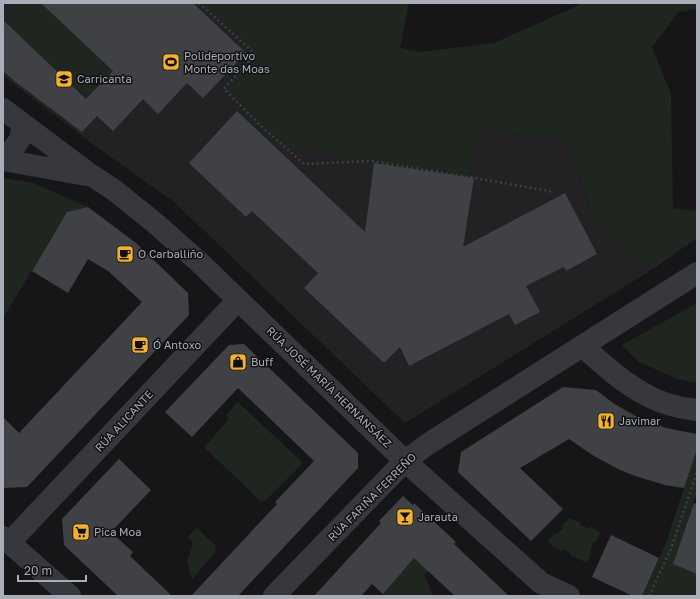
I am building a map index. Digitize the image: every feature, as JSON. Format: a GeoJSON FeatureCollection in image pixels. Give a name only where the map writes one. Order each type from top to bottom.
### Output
{"type":"FeatureCollection","features":[{"type":"Feature","properties":{"kind":"street","name":"RÚA JOSÉ MARÍA HERNANSÁEZ"},"geometry":{"type":"LineString","coordinates":[[3,109],[114,190],[155,223],[200,263],[405,461],[541,583],[569,596]]}},
{"type":"Feature","properties":{"kind":"street","name":"RÚA JOSÉ MARÍA HERNANSÁEZ"},"geometry":{"type":"LineString","coordinates":[[3,160],[20,139],[23,125]]}},
{"type":"Feature","properties":{"kind":"street","name":"RÚA JOSÉ MARÍA HERNANSÁEZ"},"geometry":{"type":"LineString","coordinates":[[3,160],[92,175]]}},
{"type":"Feature","properties":{"kind":"street","name":"RÚA FARIÑA FERREÑO"},"geometry":{"type":"LineString","coordinates":[[274,596],[405,461],[428,444],[697,273]]}},
{"type":"Feature","properties":{"kind":"street","name":"RÚA ALICANTE"},"geometry":{"type":"LineString","coordinates":[[6,539],[238,300]]}},
{"type":"Feature","properties":{"kind":"street"},"geometry":{"type":"LineString","coordinates":[[582,346],[610,371],[641,393],[664,403],[697,410]]}},
{"type":"Feature","properties":{"kind":"street"},"geometry":{"type":"LineString","coordinates":[[6,539],[70,596]]}},
{"type":"Feature","properties":{"kind":"path"},"geometry":{"type":"LineString","coordinates":[[199,3],[254,54],[224,89],[261,126],[304,164],[370,161],[554,192]]}},
{"type":"Feature","properties":{"kind":"path"},"geometry":{"type":"LineString","coordinates":[[649,596],[671,549],[697,472]]}},
{"type":"Feature","properties":{"kind":"shaded area"},"geometry":{"type":"Polygon","coordinates":[[[3,3],[200,3],[255,54],[280,145],[343,158],[471,175],[480,130],[567,140],[594,220],[653,269],[405,423],[174,202],[98,148],[3,75],[3,3]]]}},
{"type":"Feature","properties":{"kind":"shaded area"},"geometry":{"type":"Polygon","coordinates":[[[22,3],[44,3],[113,71],[86,99],[4,21],[22,3]]]}},
{"type":"Feature","properties":{"kind":"shaded area"},"geometry":{"type":"Polygon","coordinates":[[[200,3],[409,3],[400,48],[421,52],[494,43],[579,5],[579,3],[697,3],[697,9],[679,12],[652,47],[671,94],[673,208],[697,211],[697,238],[653,269],[594,220],[567,140],[480,130],[471,175],[343,158],[279,145],[224,89],[254,53],[200,3]]]}},
{"type":"Feature","properties":{"kind":"shaded area"},"geometry":{"type":"Polygon","coordinates":[[[3,178],[34,183],[88,207],[67,212],[3,318],[3,178]]]}},
{"type":"Feature","properties":{"kind":"shaded area"},"geometry":{"type":"Polygon","coordinates":[[[697,303],[697,383],[677,379],[639,362],[622,345],[697,303]]]}},
{"type":"Feature","properties":{"kind":"shaded area"},"geometry":{"type":"Polygon","coordinates":[[[238,402],[303,463],[265,501],[261,501],[257,498],[204,447],[229,419],[226,415],[238,402]]]}},
{"type":"Feature","properties":{"kind":"shaded area"},"geometry":{"type":"Polygon","coordinates":[[[697,449],[697,496],[673,564],[697,574],[697,596],[642,596],[664,548],[697,449]]]}},
{"type":"Feature","properties":{"kind":"shaded area"},"geometry":{"type":"Polygon","coordinates":[[[570,518],[581,523],[580,525],[590,529],[591,527],[600,532],[590,551],[592,552],[587,563],[570,555],[571,553],[562,549],[561,551],[547,541],[563,528],[561,526],[570,518]]]}},
{"type":"Feature","properties":{"kind":"shaded area"},"geometry":{"type":"Polygon","coordinates":[[[197,528],[215,545],[216,550],[192,579],[187,562],[193,543],[188,537],[197,528]]]}},
{"type":"Feature","properties":{"kind":"shaded area"},"geometry":{"type":"Polygon","coordinates":[[[416,555],[431,568],[424,575],[434,596],[381,596],[416,555]]]}},
{"type":"Feature","properties":{"kind":"building","name":"Polideportivo Monte das Moas"},"geometry":{"type":"Polygon","coordinates":[[[41,3],[193,3],[246,53],[203,98],[187,83],[158,114],[143,99],[113,131],[97,116],[82,132],[3,71],[3,20],[86,99],[113,71],[41,3]]]}},
{"type":"Feature","properties":{"kind":"building"},"geometry":{"type":"Polygon","coordinates":[[[237,111],[365,232],[374,163],[474,178],[463,247],[565,193],[597,254],[566,271],[564,267],[526,286],[540,312],[515,325],[509,314],[409,366],[400,347],[384,363],[304,288],[318,273],[252,211],[246,217],[189,163],[237,111]]]}},
{"type":"Feature","properties":{"kind":"building"},"geometry":{"type":"Polygon","coordinates":[[[88,207],[136,243],[188,293],[189,315],[27,487],[3,488],[3,417],[19,433],[142,302],[108,271],[88,259],[68,293],[32,271],[67,212],[88,207]]]}},
{"type":"Feature","properties":{"kind":"building"},"geometry":{"type":"Polygon","coordinates":[[[244,344],[358,453],[358,468],[238,596],[191,596],[277,504],[275,502],[314,461],[238,388],[192,437],[165,412],[229,345],[244,344]]]}},
{"type":"Feature","properties":{"kind":"building"},"geometry":{"type":"Polygon","coordinates":[[[563,387],[596,390],[613,403],[639,418],[666,428],[697,434],[697,449],[684,488],[665,485],[620,470],[594,456],[569,439],[520,468],[563,509],[531,541],[458,472],[461,452],[563,387]]]}},
{"type":"Feature","properties":{"kind":"building"},"geometry":{"type":"Polygon","coordinates":[[[119,459],[151,490],[111,532],[133,552],[130,556],[172,596],[118,596],[64,545],[62,519],[119,459]]]}},
{"type":"Feature","properties":{"kind":"building"},"geometry":{"type":"Polygon","coordinates":[[[403,496],[413,505],[414,503],[456,542],[454,544],[509,596],[455,596],[414,558],[383,594],[372,584],[361,596],[314,596],[381,523],[379,521],[403,496]]]}},
{"type":"Feature","properties":{"kind":"building"},"geometry":{"type":"Polygon","coordinates":[[[694,503],[697,504],[697,574],[673,564],[694,503]]]}},
{"type":"Feature","properties":{"kind":"building"},"geometry":{"type":"Polygon","coordinates":[[[611,535],[659,558],[642,596],[633,596],[592,577],[611,535]]]}},
{"type":"Feature","properties":{"kind":"place","name":"Polideportivo Monte das Moas"},"geometry":{"type":"Point","coordinates":[171,62]}},
{"type":"Feature","properties":{"kind":"place","name":"Carricanta"},"geometry":{"type":"Point","coordinates":[64,79]}},
{"type":"Feature","properties":{"kind":"place","name":"O Carballiño"},"geometry":{"type":"Point","coordinates":[125,254]}},
{"type":"Feature","properties":{"kind":"place","name":"Ó Antoxo"},"geometry":{"type":"Point","coordinates":[140,345]}},
{"type":"Feature","properties":{"kind":"place","name":"Buff"},"geometry":{"type":"Point","coordinates":[238,362]}},
{"type":"Feature","properties":{"kind":"place","name":"Javimar"},"geometry":{"type":"Point","coordinates":[606,421]}},
{"type":"Feature","properties":{"kind":"place","name":"Jarauta"},"geometry":{"type":"Point","coordinates":[405,517]}},
{"type":"Feature","properties":{"kind":"place","name":"Pica Moa"},"geometry":{"type":"Point","coordinates":[81,532]}}]}
